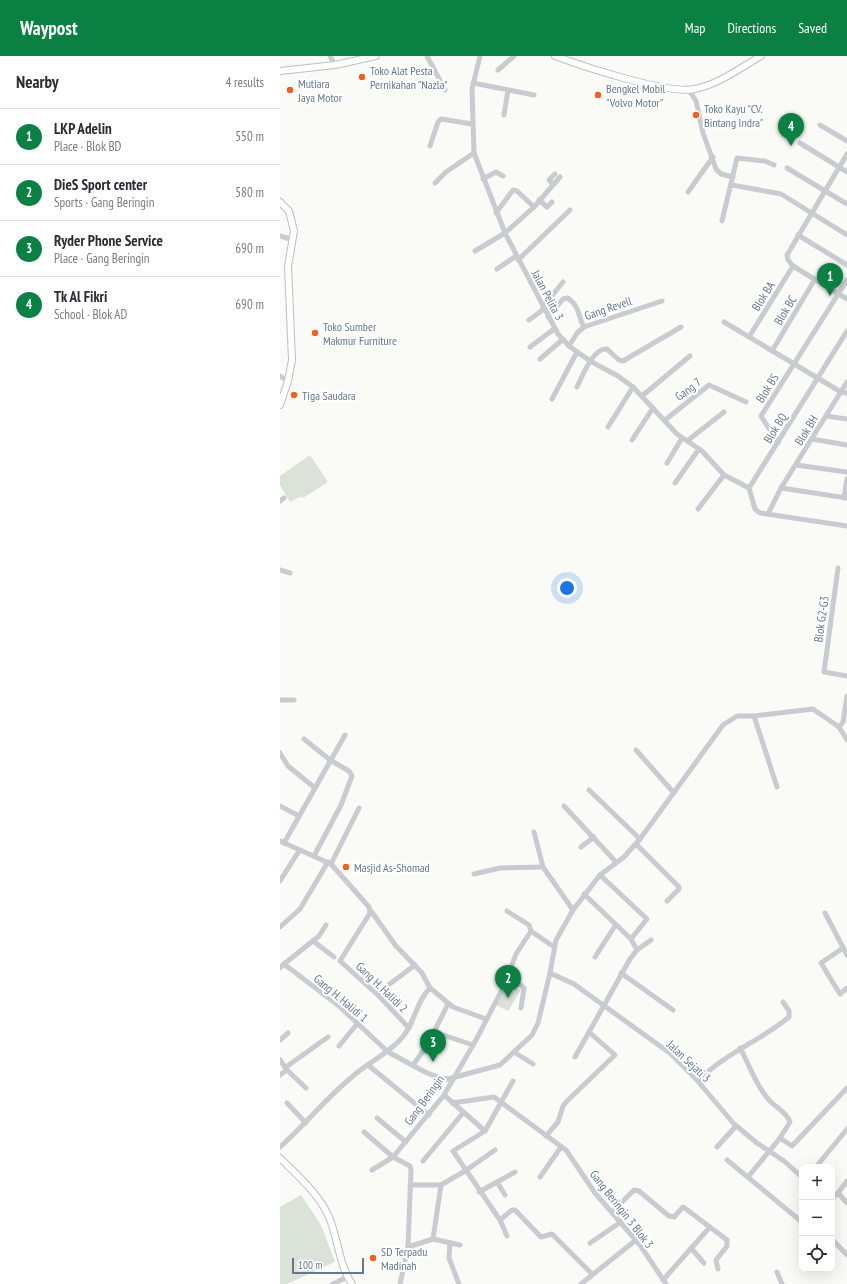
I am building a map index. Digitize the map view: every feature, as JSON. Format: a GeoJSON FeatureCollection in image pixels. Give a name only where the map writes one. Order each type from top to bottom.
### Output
{"type":"FeatureCollection","features":[{"type":"Feature","properties":{"kind":"main road"},"geometry":{"type":"LineString","coordinates":[[280,71],[335,65],[376,56]]}},
{"type":"Feature","properties":{"kind":"main road"},"geometry":{"type":"LineString","coordinates":[[555,56],[615,75],[659,86],[689,90],[715,82],[761,56]]}},
{"type":"Feature","properties":{"kind":"main road"},"geometry":{"type":"LineString","coordinates":[[280,202],[289,212],[293,221],[293,240],[288,266],[292,348],[288,381],[280,404]]}},
{"type":"Feature","properties":{"kind":"main road"},"geometry":{"type":"LineString","coordinates":[[280,1158],[310,1188],[324,1209],[332,1226],[347,1277],[352,1284]]}},
{"type":"Feature","properties":{"kind":"street"},"geometry":{"type":"LineString","coordinates":[[330,56],[335,65]]}},
{"type":"Feature","properties":{"kind":"street"},"geometry":{"type":"LineString","coordinates":[[427,56],[445,90]]}},
{"type":"Feature","properties":{"kind":"street","name":"Jalan Pelita 3"},"geometry":{"type":"LineString","coordinates":[[480,56],[473,83],[472,124],[474,153],[483,180],[505,233],[554,328],[562,340],[577,352],[618,376],[633,387],[682,438],[699,449],[724,475],[749,488]]}},
{"type":"Feature","properties":{"kind":"street"},"geometry":{"type":"LineString","coordinates":[[498,70],[514,56]]}},
{"type":"Feature","properties":{"kind":"street"},"geometry":{"type":"LineString","coordinates":[[473,83],[534,96]]}},
{"type":"Feature","properties":{"kind":"street"},"geometry":{"type":"LineString","coordinates":[[504,115],[508,90]]}},
{"type":"Feature","properties":{"kind":"street"},"geometry":{"type":"LineString","coordinates":[[689,90],[696,101],[703,134],[718,172],[733,177]]}},
{"type":"Feature","properties":{"kind":"street"},"geometry":{"type":"LineString","coordinates":[[430,146],[438,122],[441,119],[472,124]]}},
{"type":"Feature","properties":{"kind":"street"},"geometry":{"type":"LineString","coordinates":[[820,125],[847,141]]}},
{"type":"Feature","properties":{"kind":"street"},"geometry":{"type":"LineString","coordinates":[[800,143],[847,172]]}},
{"type":"Feature","properties":{"kind":"street"},"geometry":{"type":"LineString","coordinates":[[435,183],[446,172],[474,153]]}},
{"type":"Feature","properties":{"kind":"street"},"geometry":{"type":"LineString","coordinates":[[847,154],[787,255],[788,260],[793,266],[847,299]]}},
{"type":"Feature","properties":{"kind":"street"},"geometry":{"type":"LineString","coordinates":[[688,192],[713,157]]}},
{"type":"Feature","properties":{"kind":"street"},"geometry":{"type":"LineString","coordinates":[[722,221],[732,185],[736,160],[739,157],[765,161],[774,165]]}},
{"type":"Feature","properties":{"kind":"street"},"geometry":{"type":"LineString","coordinates":[[787,168],[847,204]]}},
{"type":"Feature","properties":{"kind":"street"},"geometry":{"type":"LineString","coordinates":[[483,180],[496,172],[503,176]]}},
{"type":"Feature","properties":{"kind":"street"},"geometry":{"type":"LineString","coordinates":[[475,251],[505,233],[534,207],[553,184],[557,175]]}},
{"type":"Feature","properties":{"kind":"street"},"geometry":{"type":"LineString","coordinates":[[732,185],[780,194],[847,235]]}},
{"type":"Feature","properties":{"kind":"street"},"geometry":{"type":"LineString","coordinates":[[496,213],[513,190],[517,191],[534,207]]}},
{"type":"Feature","properties":{"kind":"street"},"geometry":{"type":"LineString","coordinates":[[540,200],[547,207],[552,202]]}},
{"type":"Feature","properties":{"kind":"street"},"geometry":{"type":"LineString","coordinates":[[497,269],[517,258],[570,210]]}},
{"type":"Feature","properties":{"kind":"street"},"geometry":{"type":"LineString","coordinates":[[798,235],[847,265]]}},
{"type":"Feature","properties":{"kind":"street"},"geometry":{"type":"LineString","coordinates":[[280,236],[293,240]]}},
{"type":"Feature","properties":{"kind":"street","name":"Blok BA"},"geometry":{"type":"LineString","coordinates":[[749,337],[793,266]]}},
{"type":"Feature","properties":{"kind":"street","name":"Blok BC"},"geometry":{"type":"LineString","coordinates":[[772,351],[815,279]]}},
{"type":"Feature","properties":{"kind":"street"},"geometry":{"type":"LineString","coordinates":[[794,364],[847,280]]}},
{"type":"Feature","properties":{"kind":"street"},"geometry":{"type":"LineString","coordinates":[[529,320],[544,308],[564,282]]}},
{"type":"Feature","properties":{"kind":"street"},"geometry":{"type":"LineString","coordinates":[[548,317],[563,299],[568,298],[578,309],[580,319],[584,327]]}},
{"type":"Feature","properties":{"kind":"street","name":"Gang Revell"},"geometry":{"type":"LineString","coordinates":[[569,346],[577,333],[584,327],[662,301]]}},
{"type":"Feature","properties":{"kind":"street"},"geometry":{"type":"LineString","coordinates":[[724,322],[841,392],[847,393]]}},
{"type":"Feature","properties":{"kind":"street"},"geometry":{"type":"LineString","coordinates":[[577,387],[590,361],[604,349],[607,349],[619,360],[626,360],[681,327]]}},
{"type":"Feature","properties":{"kind":"street"},"geometry":{"type":"LineString","coordinates":[[530,348],[554,328]]}},
{"type":"Feature","properties":{"kind":"street","name":"Blok BQ"},"geometry":{"type":"LineString","coordinates":[[749,488],[847,331]]}},
{"type":"Feature","properties":{"kind":"street"},"geometry":{"type":"LineString","coordinates":[[540,359],[562,340]]}},
{"type":"Feature","properties":{"kind":"street"},"geometry":{"type":"LineString","coordinates":[[552,399],[577,352]]}},
{"type":"Feature","properties":{"kind":"street"},"geometry":{"type":"LineString","coordinates":[[642,396],[690,356]]}},
{"type":"Feature","properties":{"kind":"street","name":"Blok BS"},"geometry":{"type":"LineString","coordinates":[[778,443],[761,416],[794,364]]}},
{"type":"Feature","properties":{"kind":"street"},"geometry":{"type":"LineString","coordinates":[[280,376],[288,381]]}},
{"type":"Feature","properties":{"kind":"street","name":"Blok BH"},"geometry":{"type":"LineString","coordinates":[[768,514],[781,488],[847,382]]}},
{"type":"Feature","properties":{"kind":"street","name":"Gang 7"},"geometry":{"type":"LineString","coordinates":[[665,420],[709,385],[746,402]]}},
{"type":"Feature","properties":{"kind":"street"},"geometry":{"type":"LineString","coordinates":[[608,427],[633,387]]}},
{"type":"Feature","properties":{"kind":"street"},"geometry":{"type":"LineString","coordinates":[[632,440],[653,408]]}},
{"type":"Feature","properties":{"kind":"street"},"geometry":{"type":"LineString","coordinates":[[687,442],[724,412]]}},
{"type":"Feature","properties":{"kind":"street"},"geometry":{"type":"LineString","coordinates":[[826,416],[847,419]]}},
{"type":"Feature","properties":{"kind":"street"},"geometry":{"type":"LineString","coordinates":[[666,463],[682,438]]}},
{"type":"Feature","properties":{"kind":"street"},"geometry":{"type":"LineString","coordinates":[[812,440],[847,445]]}},
{"type":"Feature","properties":{"kind":"street"},"geometry":{"type":"LineString","coordinates":[[675,483],[699,449]]}},
{"type":"Feature","properties":{"kind":"street"},"geometry":{"type":"LineString","coordinates":[[796,465],[847,472]]}},
{"type":"Feature","properties":{"kind":"street"},"geometry":{"type":"LineString","coordinates":[[698,508],[724,475]]}},
{"type":"Feature","properties":{"kind":"street"},"geometry":{"type":"LineString","coordinates":[[781,488],[845,498],[847,479]]}},
{"type":"Feature","properties":{"kind":"street"},"geometry":{"type":"LineString","coordinates":[[749,488],[755,510],[768,514],[847,526]]}},
{"type":"Feature","properties":{"kind":"street","name":"Blok G2-G3"},"geometry":{"type":"LineString","coordinates":[[838,568],[824,672],[847,676]]}},
{"type":"Feature","properties":{"kind":"street"},"geometry":{"type":"LineString","coordinates":[[280,570],[290,573]]}},
{"type":"Feature","properties":{"kind":"street"},"geometry":{"type":"LineString","coordinates":[[839,727],[843,722],[847,696]]}},
{"type":"Feature","properties":{"kind":"street"},"geometry":{"type":"LineString","coordinates":[[280,700],[294,700]]}},
{"type":"Feature","properties":{"kind":"street"},"geometry":{"type":"LineString","coordinates":[[453,1078],[500,1065],[532,1035],[538,1023],[550,973],[554,947],[559,933],[573,910],[600,875],[636,844],[723,725],[737,716],[754,716],[813,709],[839,727],[847,740]]}},
{"type":"Feature","properties":{"kind":"street"},"geometry":{"type":"LineString","coordinates":[[754,716],[777,787]]}},
{"type":"Feature","properties":{"kind":"street"},"geometry":{"type":"LineString","coordinates":[[345,735],[299,816],[282,842],[299,851],[329,863],[370,909],[396,946],[415,965],[430,988],[448,1004],[486,1019]]}},
{"type":"Feature","properties":{"kind":"street"},"geometry":{"type":"LineString","coordinates":[[304,739],[330,760],[349,771],[352,776],[352,780],[341,806],[314,856]]}},
{"type":"Feature","properties":{"kind":"street"},"geometry":{"type":"LineString","coordinates":[[636,750],[674,793]]}},
{"type":"Feature","properties":{"kind":"street"},"geometry":{"type":"LineString","coordinates":[[280,754],[288,766],[315,788]]}},
{"type":"Feature","properties":{"kind":"street"},"geometry":{"type":"LineString","coordinates":[[589,790],[640,839]]}},
{"type":"Feature","properties":{"kind":"street"},"geometry":{"type":"LineString","coordinates":[[280,806],[299,816]]}},
{"type":"Feature","properties":{"kind":"street"},"geometry":{"type":"LineString","coordinates":[[564,806],[616,862]]}},
{"type":"Feature","properties":{"kind":"street"},"geometry":{"type":"LineString","coordinates":[[280,927],[300,909],[342,841],[359,808]]}},
{"type":"Feature","properties":{"kind":"street"},"geometry":{"type":"LineString","coordinates":[[534,832],[543,867],[573,910]]}},
{"type":"Feature","properties":{"kind":"street"},"geometry":{"type":"LineString","coordinates":[[581,847],[594,837]]}},
{"type":"Feature","properties":{"kind":"street"},"geometry":{"type":"LineString","coordinates":[[636,844],[679,887],[679,889],[667,901]]}},
{"type":"Feature","properties":{"kind":"street"},"geometry":{"type":"LineString","coordinates":[[280,881],[299,851]]}},
{"type":"Feature","properties":{"kind":"street"},"geometry":{"type":"LineString","coordinates":[[474,874],[500,868],[543,867]]}},
{"type":"Feature","properties":{"kind":"street"},"geometry":{"type":"LineString","coordinates":[[600,875],[647,919],[630,939]]}},
{"type":"Feature","properties":{"kind":"street"},"geometry":{"type":"LineString","coordinates":[[584,894],[630,939],[637,950]]}},
{"type":"Feature","properties":{"kind":"street","name":"Gang H. Halidi 2"},"geometry":{"type":"LineString","coordinates":[[370,909],[340,961],[379,996],[409,1028]]}},
{"type":"Feature","properties":{"kind":"street"},"geometry":{"type":"LineString","coordinates":[[506,911],[529,925],[531,931],[554,947]]}},
{"type":"Feature","properties":{"kind":"street"},"geometry":{"type":"LineString","coordinates":[[825,913],[847,956]]}},
{"type":"Feature","properties":{"kind":"street"},"geometry":{"type":"LineString","coordinates":[[282,966],[323,932],[326,925]]}},
{"type":"Feature","properties":{"kind":"street"},"geometry":{"type":"LineString","coordinates":[[595,956],[616,926]]}},
{"type":"Feature","properties":{"kind":"street","name":"Gang Beringin"},"geometry":{"type":"LineString","coordinates":[[372,1170],[393,1156],[429,1115],[444,1095],[473,1045],[509,976],[516,954],[531,931]]}},
{"type":"Feature","properties":{"kind":"street"},"geometry":{"type":"LineString","coordinates":[[575,1057],[590,1032],[602,1006],[622,973],[637,950],[651,940]]}},
{"type":"Feature","properties":{"kind":"street"},"geometry":{"type":"LineString","coordinates":[[313,941],[334,957]]}},
{"type":"Feature","properties":{"kind":"street"},"geometry":{"type":"LineString","coordinates":[[843,948],[821,963],[840,994],[847,988]]}},
{"type":"Feature","properties":{"kind":"street"},"geometry":{"type":"LineString","coordinates":[[379,996],[387,986],[415,965]]}},
{"type":"Feature","properties":{"kind":"street","name":"Gang H. Halidi 1"},"geometry":{"type":"LineString","coordinates":[[282,966],[327,996],[388,1052],[437,1077],[453,1078]]}},
{"type":"Feature","properties":{"kind":"street","name":"Jalan Sejati 3"},"geometry":{"type":"LineString","coordinates":[[550,973],[574,984],[602,1006],[671,1054],[698,1080],[736,1126],[768,1151],[784,1161],[799,1174]]}},
{"type":"Feature","properties":{"kind":"street"},"geometry":{"type":"LineString","coordinates":[[622,973],[673,1010]]}},
{"type":"Feature","properties":{"kind":"street"},"geometry":{"type":"LineString","coordinates":[[509,976],[524,988],[521,1008]]}},
{"type":"Feature","properties":{"kind":"street"},"geometry":{"type":"LineString","coordinates":[[280,1147],[306,1123],[341,1086],[388,1052],[401,1040],[409,1028],[420,1002],[430,988]]}},
{"type":"Feature","properties":{"kind":"street"},"geometry":{"type":"LineString","coordinates":[[698,1080],[709,1069],[740,1048],[757,1040],[789,1017],[789,1011],[783,1002]]}},
{"type":"Feature","properties":{"kind":"street"},"geometry":{"type":"LineString","coordinates":[[413,1065],[428,1044],[448,1004]]}},
{"type":"Feature","properties":{"kind":"street"},"geometry":{"type":"LineString","coordinates":[[339,1046],[358,1024]]}},
{"type":"Feature","properties":{"kind":"street"},"geometry":{"type":"LineString","coordinates":[[434,1032],[473,1045]]}},
{"type":"Feature","properties":{"kind":"street"},"geometry":{"type":"LineString","coordinates":[[546,1136],[558,1122],[563,1106],[567,1101],[615,1055],[590,1032]]}},
{"type":"Feature","properties":{"kind":"street"},"geometry":{"type":"LineString","coordinates":[[280,1040],[288,1033]]}},
{"type":"Feature","properties":{"kind":"street"},"geometry":{"type":"LineString","coordinates":[[280,1076],[286,1069],[328,1037]]}},
{"type":"Feature","properties":{"kind":"street"},"geometry":{"type":"LineString","coordinates":[[740,1048],[762,1090],[771,1102],[789,1118],[790,1122],[780,1138],[748,1177]]}},
{"type":"Feature","properties":{"kind":"street"},"geometry":{"type":"LineString","coordinates":[[514,1052],[533,1064]]}},
{"type":"Feature","properties":{"kind":"street"},"geometry":{"type":"LineString","coordinates":[[280,1060],[286,1069],[306,1088]]}},
{"type":"Feature","properties":{"kind":"street"},"geometry":{"type":"LineString","coordinates":[[368,1065],[429,1115]]}},
{"type":"Feature","properties":{"kind":"street"},"geometry":{"type":"LineString","coordinates":[[507,1236],[500,1220],[479,1192],[453,1151],[485,1131],[513,1081]]}},
{"type":"Feature","properties":{"kind":"street"},"geometry":{"type":"LineString","coordinates":[[780,1138],[792,1146],[796,1144],[847,1088]]}},
{"type":"Feature","properties":{"kind":"street"},"geometry":{"type":"LineString","coordinates":[[444,1095],[485,1131]]}},
{"type":"Feature","properties":{"kind":"street"},"geometry":{"type":"LineString","coordinates":[[452,1102],[491,1096],[501,1101]]}},
{"type":"Feature","properties":{"kind":"street","name":"Gang Beringin 3 Blok 3"},"geometry":{"type":"LineString","coordinates":[[501,1101],[568,1153],[595,1193],[636,1240],[665,1282]]}},
{"type":"Feature","properties":{"kind":"street"},"geometry":{"type":"LineString","coordinates":[[286,1104],[306,1123]]}},
{"type":"Feature","properties":{"kind":"street"},"geometry":{"type":"LineString","coordinates":[[423,1161],[463,1113]]}},
{"type":"Feature","properties":{"kind":"street"},"geometry":{"type":"LineString","coordinates":[[377,1118],[406,1142]]}},
{"type":"Feature","properties":{"kind":"street"},"geometry":{"type":"LineString","coordinates":[[718,1147],[736,1126]]}},
{"type":"Feature","properties":{"kind":"street"},"geometry":{"type":"LineString","coordinates":[[818,1164],[847,1129]]}},
{"type":"Feature","properties":{"kind":"street"},"geometry":{"type":"LineString","coordinates":[[364,1132],[393,1156],[410,1166],[408,1247],[400,1284]]}},
{"type":"Feature","properties":{"kind":"street"},"geometry":{"type":"LineString","coordinates":[[540,1177],[561,1147]]}},
{"type":"Feature","properties":{"kind":"street"},"geometry":{"type":"LineString","coordinates":[[410,1185],[441,1185],[465,1171],[495,1150]]}},
{"type":"Feature","properties":{"kind":"street"},"geometry":{"type":"LineString","coordinates":[[727,1160],[799,1220]]}},
{"type":"Feature","properties":{"kind":"street"},"geometry":{"type":"LineString","coordinates":[[479,1192],[515,1172]]}},
{"type":"Feature","properties":{"kind":"street"},"geometry":{"type":"LineString","coordinates":[[835,1196],[847,1181]]}},
{"type":"Feature","properties":{"kind":"street"},"geometry":{"type":"LineString","coordinates":[[496,1182],[505,1194]]}},
{"type":"Feature","properties":{"kind":"street"},"geometry":{"type":"LineString","coordinates":[[433,1239],[441,1185]]}},
{"type":"Feature","properties":{"kind":"street"},"geometry":{"type":"LineString","coordinates":[[612,1212],[634,1190],[639,1190],[669,1216],[674,1217],[683,1207],[710,1227],[728,1243],[716,1260],[718,1269]]}},
{"type":"Feature","properties":{"kind":"street"},"geometry":{"type":"LineString","coordinates":[[838,1193],[847,1203]]}},
{"type":"Feature","properties":{"kind":"street"},"geometry":{"type":"LineString","coordinates":[[500,1220],[512,1210],[515,1210],[540,1237],[552,1234],[592,1274]]}},
{"type":"Feature","properties":{"kind":"street"},"geometry":{"type":"LineString","coordinates":[[590,1243],[621,1222]]}},
{"type":"Feature","properties":{"kind":"street"},"geometry":{"type":"LineString","coordinates":[[665,1282],[691,1248],[710,1227]]}},
{"type":"Feature","properties":{"kind":"street"},"geometry":{"type":"LineString","coordinates":[[408,1247],[433,1239],[460,1245]]}},
{"type":"Feature","properties":{"kind":"street"},"geometry":{"type":"LineString","coordinates":[[581,1284],[636,1240]]}},
{"type":"Feature","properties":{"kind":"street"},"geometry":{"type":"LineString","coordinates":[[450,1242],[449,1258],[459,1284]]}},
{"type":"Feature","properties":{"kind":"street"},"geometry":{"type":"LineString","coordinates":[[835,1242],[847,1255]]}},
{"type":"Feature","properties":{"kind":"street"},"geometry":{"type":"LineString","coordinates":[[691,1248],[704,1263]]}},
{"type":"Feature","properties":{"kind":"street"},"geometry":{"type":"LineString","coordinates":[[777,1272],[782,1284]]}},
{"type":"Feature","properties":{"kind":"street"},"geometry":{"type":"LineString","coordinates":[[333,1284],[347,1277]]}},
{"type":"Feature","properties":{"kind":"shaded area"},"geometry":{"type":"Polygon","coordinates":[[[310,455],[328,482],[303,498],[302,496],[290,502],[280,485],[280,476],[310,455]]]}},
{"type":"Feature","properties":{"kind":"shaded area"},"geometry":{"type":"Polygon","coordinates":[[[508,984],[521,990],[508,1011],[496,1005],[508,984]]]}},
{"type":"Feature","properties":{"kind":"shaded area"},"geometry":{"type":"Polygon","coordinates":[[[301,1195],[321,1225],[335,1262],[287,1284],[280,1284],[280,1207],[301,1195]]]}},
{"type":"Feature","properties":{"kind":"place","name":"Toko Alat Pesta Pernikahan \"Nazla\""},"geometry":{"type":"Point","coordinates":[362,77]}},
{"type":"Feature","properties":{"kind":"place","name":"Mutiara Jaya Motor"},"geometry":{"type":"Point","coordinates":[290,90]}},
{"type":"Feature","properties":{"kind":"place","name":"Bengkel Mobil \"Volvo Motor\""},"geometry":{"type":"Point","coordinates":[598,95]}},
{"type":"Feature","properties":{"kind":"place","name":"Toko Kayu \"CV. Bintang Indra\""},"geometry":{"type":"Point","coordinates":[696,115]}},
{"type":"Feature","properties":{"kind":"place","name":"Tk Al Fikri"},"geometry":{"type":"Point","coordinates":[791,146]}},
{"type":"Feature","properties":{"kind":"place","name":"LKP Adelin"},"geometry":{"type":"Point","coordinates":[830,296]}},
{"type":"Feature","properties":{"kind":"place","name":"Toko Sumber Makmur Furniture"},"geometry":{"type":"Point","coordinates":[315,333]}},
{"type":"Feature","properties":{"kind":"place","name":"Tiga Saudara"},"geometry":{"type":"Point","coordinates":[294,395]}},
{"type":"Feature","properties":{"kind":"place","name":"Masjid As-Shomad"},"geometry":{"type":"Point","coordinates":[346,867]}},
{"type":"Feature","properties":{"kind":"place","name":"DieS Sport center"},"geometry":{"type":"Point","coordinates":[508,998]}},
{"type":"Feature","properties":{"kind":"place","name":"Ryder Phone Service"},"geometry":{"type":"Point","coordinates":[433,1062]}},
{"type":"Feature","properties":{"kind":"place","name":"SD Terpadu Madinah"},"geometry":{"type":"Point","coordinates":[373,1258]}}]}
